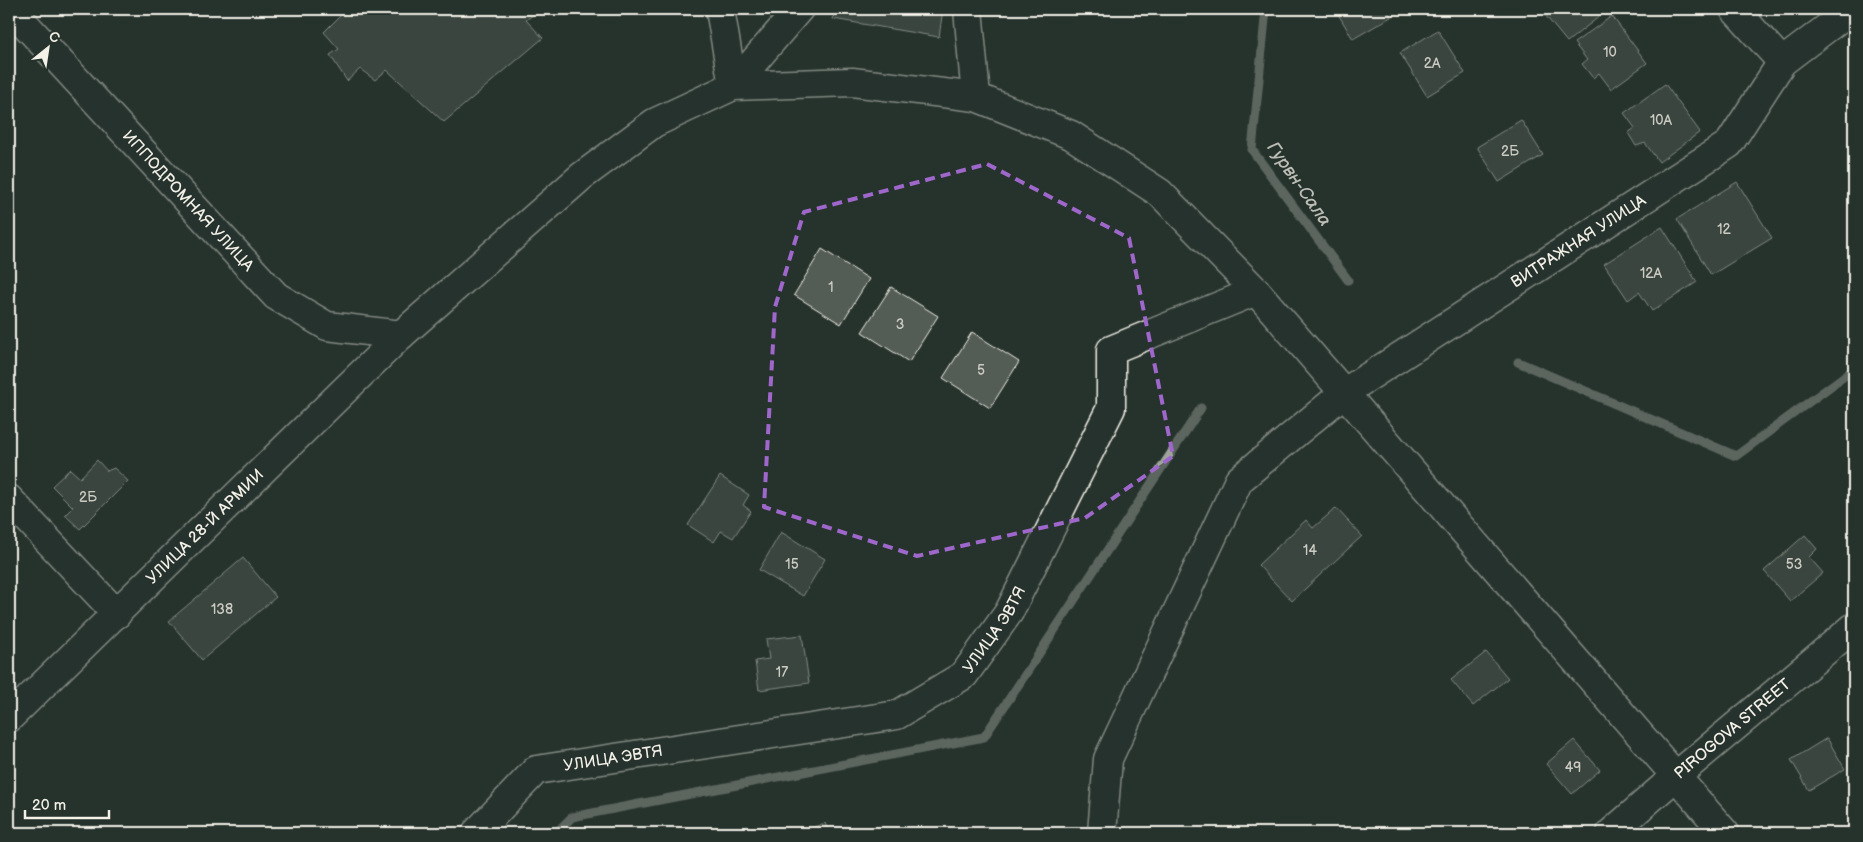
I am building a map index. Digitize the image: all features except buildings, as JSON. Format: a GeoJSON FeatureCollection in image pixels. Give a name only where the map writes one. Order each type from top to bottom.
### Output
{"type":"FeatureCollection","features":[{"type":"Feature","properties":{"kind":"street","name":"ИППОДРОМНАЯ УЛИЦА"},"geometry":{"type":"LineString","coordinates":[[11,9],[276,296],[327,326],[401,335]]}},
{"type":"Feature","properties":{"kind":"street"},"geometry":{"type":"LineString","coordinates":[[720,9],[733,86]]}},
{"type":"Feature","properties":{"kind":"street"},"geometry":{"type":"LineString","coordinates":[[733,86],[799,9]]}},
{"type":"Feature","properties":{"kind":"street"},"geometry":{"type":"LineString","coordinates":[[968,9],[976,97]]}},
{"type":"Feature","properties":{"kind":"street"},"geometry":{"type":"LineString","coordinates":[[1734,9],[1782,62]]}},
{"type":"Feature","properties":{"kind":"street","name":"ВИТРАЖНАЯ УЛИЦА"},"geometry":{"type":"LineString","coordinates":[[1102,833],[1108,759],[1238,480],[1345,392],[1729,144],[1782,62],[1852,9]]}},
{"type":"Feature","properties":{"kind":"street"},"geometry":{"type":"LineString","coordinates":[[733,86],[852,82],[976,97],[1072,136],[1160,193],[1256,291],[1725,833]]}},
{"type":"Feature","properties":{"kind":"street","name":"УЛИЦА 28-Й АРМИИ"},"geometry":{"type":"LineString","coordinates":[[9,718],[401,335],[582,176],[654,123],[733,86]]}},
{"type":"Feature","properties":{"kind":"street","name":"УЛИЦА ЭВТЯ"},"geometry":{"type":"LineString","coordinates":[[476,833],[536,770],[897,715],[964,676],[1009,612],[1111,408],[1111,350],[1256,291]]}},
{"type":"Feature","properties":{"kind":"street"},"geometry":{"type":"LineString","coordinates":[[9,499],[117,614]]}},
{"type":"Feature","properties":{"kind":"street","name":"PIROGOVA STREET"},"geometry":{"type":"LineString","coordinates":[[1612,833],[1676,776],[1854,627]]}},
{"type":"Feature","properties":{"kind":"highlighted area"},"geometry":{"type":"Polygon","coordinates":[[[987,164],[1129,238],[1173,456],[1085,518],[917,556],[764,507],[775,307],[804,212],[987,164]]]}},
{"type":"Feature","properties":{"kind":"waterway","name":"Гурвн-Сала"},"geometry":{"type":"LineString","coordinates":[[1266,9],[1252,150],[1348,280]]}},
{"type":"Feature","properties":{"kind":"waterway"},"geometry":{"type":"LineString","coordinates":[[1518,362],[1736,456],[1854,369]]}},
{"type":"Feature","properties":{"kind":"waterway"},"geometry":{"type":"LineString","coordinates":[[556,833],[572,817],[984,737],[1201,408]]}}]}
